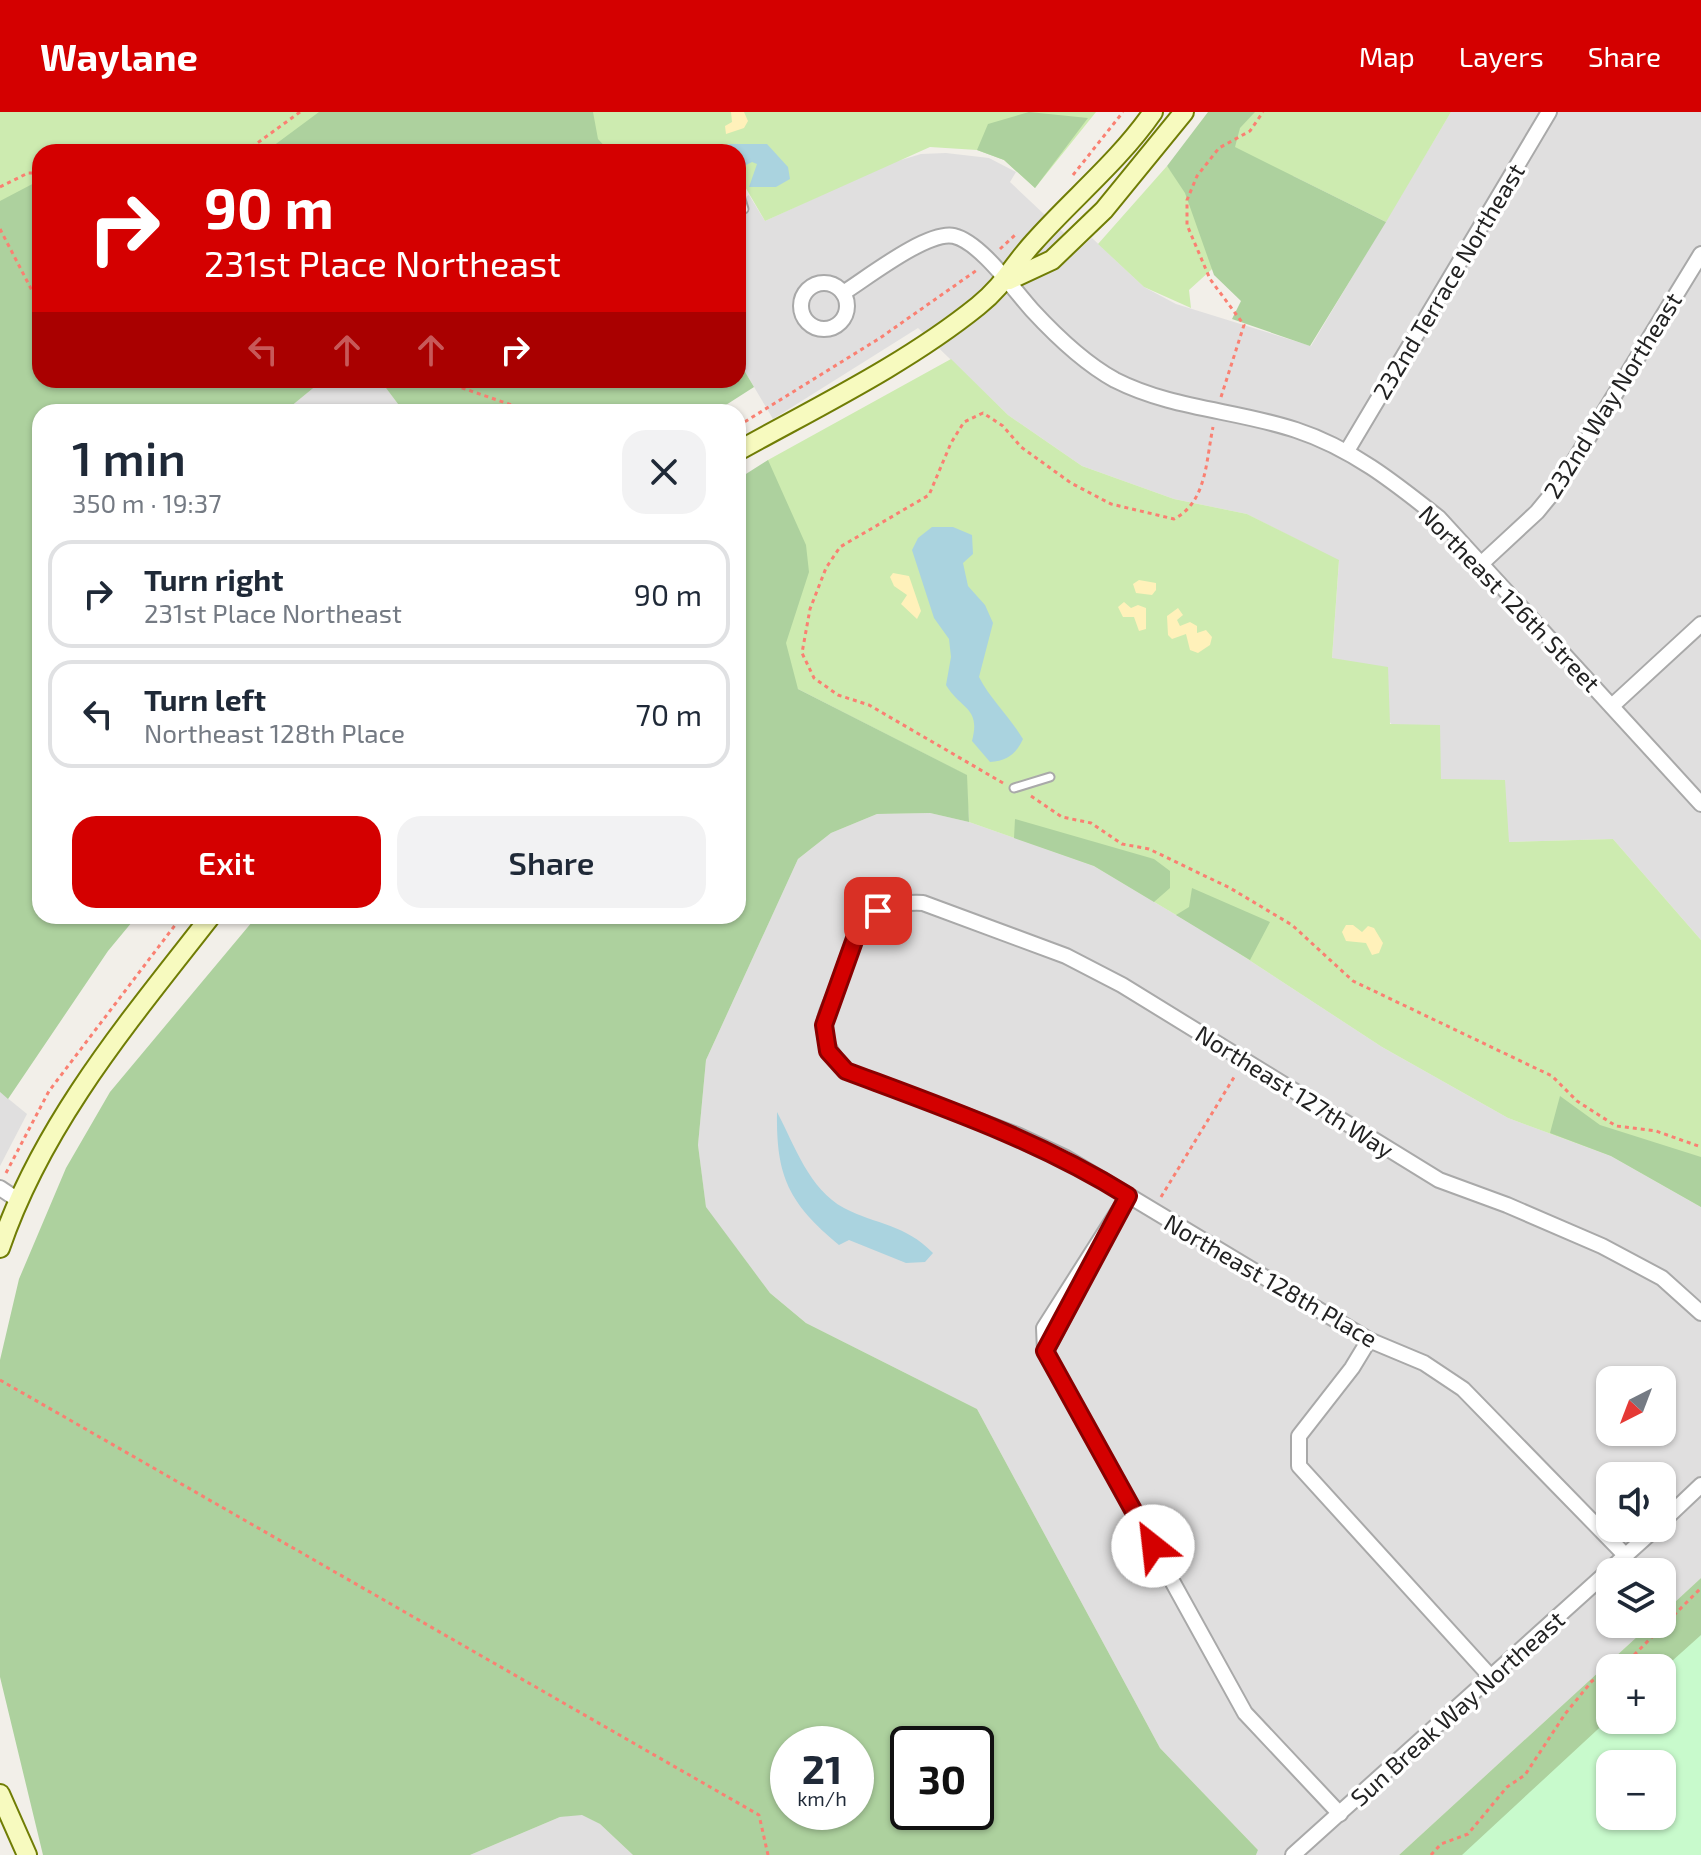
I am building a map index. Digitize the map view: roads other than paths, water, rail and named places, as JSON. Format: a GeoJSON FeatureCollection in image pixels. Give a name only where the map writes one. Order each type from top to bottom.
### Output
{"type":"FeatureCollection","features":[{"type":"Feature","properties":{"kind":"street"},"geometry":{"type":"LineString","coordinates":[[1006,282],[1033,243],[1121,154],[1153,112]]}},
{"type":"Feature","properties":{"kind":"street"},"geometry":{"type":"LineString","coordinates":[[746,446],[898,361],[975,308],[1006,282],[1052,260],[1104,210],[1184,112]]}},
{"type":"Feature","properties":{"kind":"street","name":"232nd Terrace Northeast"},"geometry":{"type":"LineString","coordinates":[[1347,451],[1549,112]]}},
{"type":"Feature","properties":{"kind":"street","name":"Northeast 126th Street"},"geometry":{"type":"LineString","coordinates":[[843,293],[941,235],[952,235],[973,246],[1059,337],[1114,379],[1159,398],[1294,429],[1347,451],[1394,481],[1439,518],[1701,804]]}},
{"type":"Feature","properties":{"kind":"street","name":"232nd Way Northeast"},"geometry":{"type":"LineString","coordinates":[[1482,563],[1537,512],[1560,484],[1701,254]]}},
{"type":"Feature","properties":{"kind":"street"},"geometry":{"type":"LineString","coordinates":[[1613,705],[1701,624]]}},
{"type":"Feature","properties":{"kind":"street","name":"Northeast 127th Way"},"geometry":{"type":"LineString","coordinates":[[828,1051],[824,1025],[858,930],[878,911],[897,901],[923,903],[1066,956],[1122,985],[1439,1180],[1602,1246],[1662,1278],[1701,1313]]}},
{"type":"Feature","properties":{"kind":"street"},"geometry":{"type":"LineString","coordinates":[[0,1248],[18,1200],[45,1146],[93,1068],[205,924]]}},
{"type":"Feature","properties":{"kind":"street","name":"Northeast 128th Place"},"geometry":{"type":"LineString","coordinates":[[828,1051],[846,1071],[1017,1135],[1066,1158],[1369,1340],[1424,1363],[1463,1389],[1626,1556]]}},
{"type":"Feature","properties":{"kind":"street"},"geometry":{"type":"LineString","coordinates":[[0,1188],[18,1200]]}},
{"type":"Feature","properties":{"kind":"street"},"geometry":{"type":"LineString","coordinates":[[1128,1196],[1045,1351],[1245,1713],[1340,1814]]}},
{"type":"Feature","properties":{"kind":"street"},"geometry":{"type":"LineString","coordinates":[[1369,1340],[1352,1368],[1299,1436],[1299,1466],[1490,1676]]}},
{"type":"Feature","properties":{"kind":"street"},"geometry":{"type":"LineString","coordinates":[[1676,1509],[1701,1485]]}},
{"type":"Feature","properties":{"kind":"street","name":"Sun Break Way Northeast"},"geometry":{"type":"LineString","coordinates":[[1293,1855],[1641,1542]]}},
{"type":"Feature","properties":{"kind":"street"},"geometry":{"type":"LineString","coordinates":[[0,1794],[27,1855]]}},
{"type":"Feature","properties":{"kind":"lane"},"geometry":{"type":"LineString","coordinates":[[1014,788],[1050,777]]}},
{"type":"Feature","properties":{"kind":"water"},"geometry":{"type":"Polygon","coordinates":[[[746,144],[767,144],[788,167],[790,179],[776,187],[749,187],[757,164],[752,162],[746,165],[746,144]]]}},
{"type":"Feature","properties":{"kind":"water"},"geometry":{"type":"Polygon","coordinates":[[[932,527],[953,527],[972,535],[973,554],[963,563],[968,586],[985,605],[993,623],[979,677],[1023,739],[1014,753],[1001,760],[990,762],[972,741],[972,715],[946,685],[951,657],[949,639],[934,618],[912,550],[918,538],[932,527]]]}},
{"type":"Feature","properties":{"kind":"water"},"geometry":{"type":"Polygon","coordinates":[[[777,1112],[804,1166],[821,1190],[844,1208],[912,1236],[933,1253],[925,1262],[906,1263],[849,1240],[839,1245],[808,1216],[797,1202],[783,1172],[777,1112]]]}}]}
